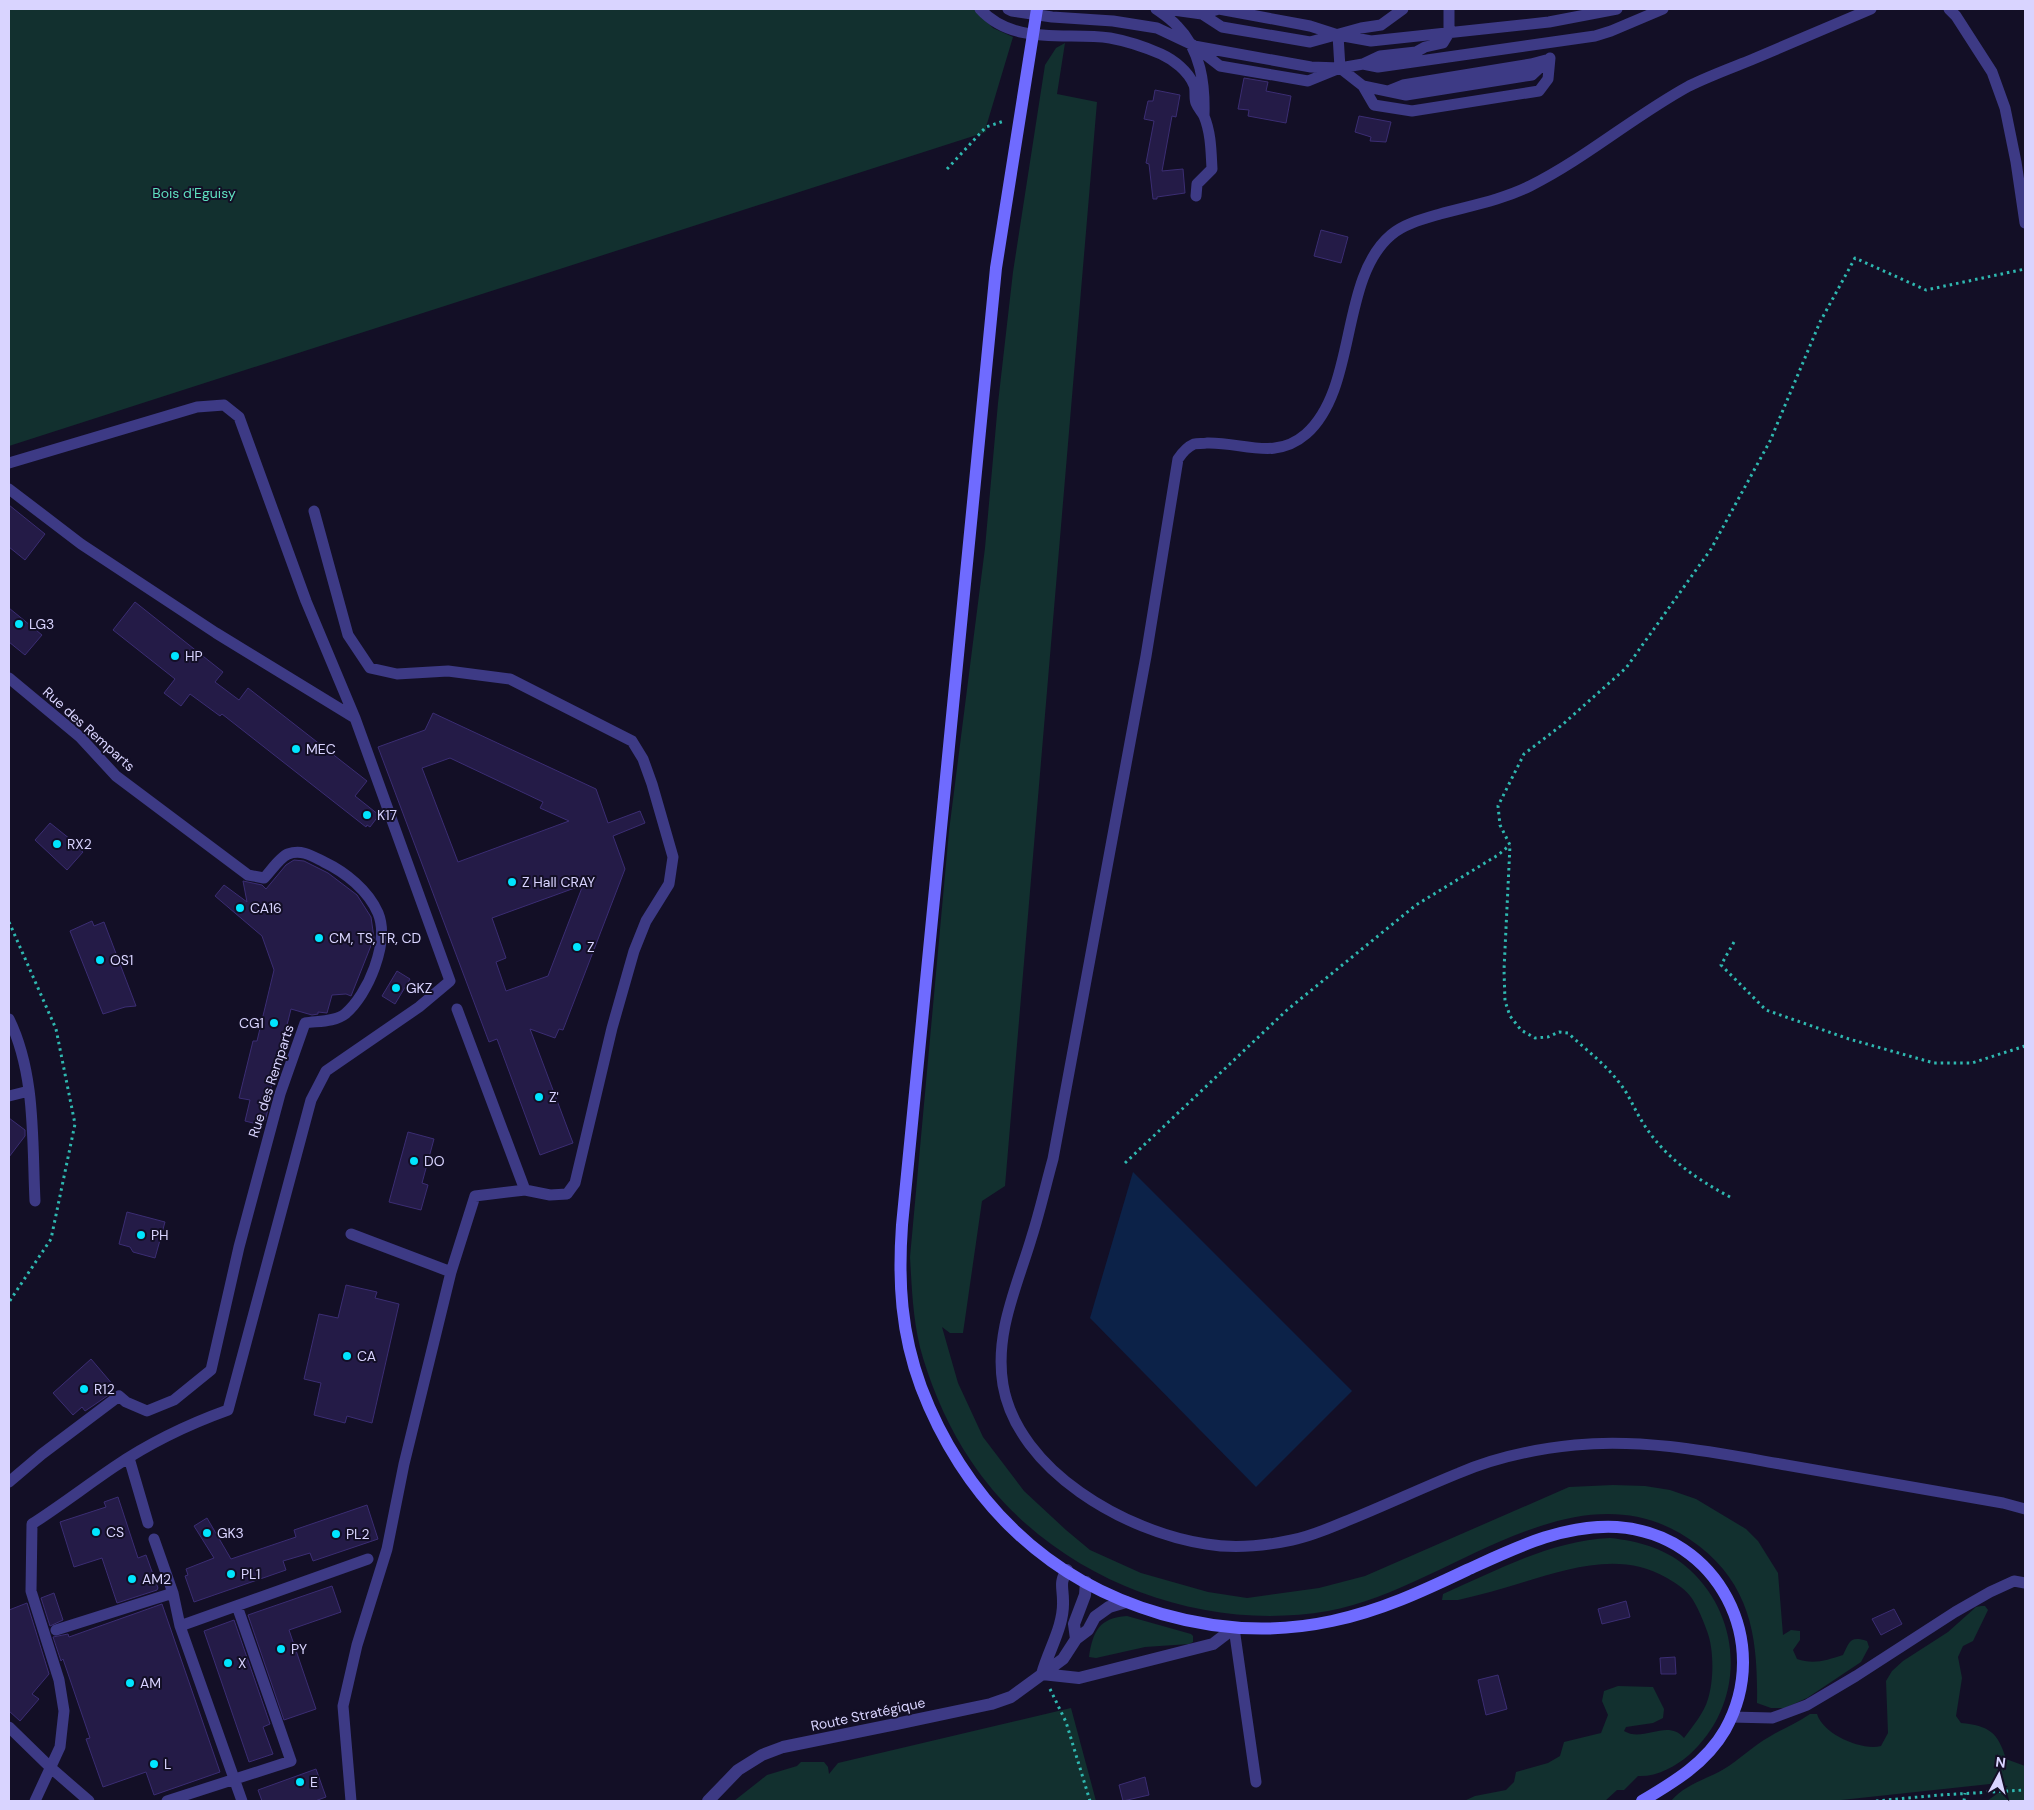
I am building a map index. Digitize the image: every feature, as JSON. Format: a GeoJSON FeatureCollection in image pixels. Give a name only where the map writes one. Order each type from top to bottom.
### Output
{"type":"FeatureCollection","features":[{"type":"Feature","properties":{"kind":"main road"},"geometry":{"type":"LineString","coordinates":[[1037,12],[996,268],[902,1225],[900,1286],[904,1323],[916,1372],[932,1413],[952,1452],[966,1474],[996,1513],[1032,1546],[1086,1582],[1126,1602],[1161,1614],[1234,1628],[1292,1628],[1331,1622],[1394,1603],[1524,1544],[1555,1534],[1594,1527],[1636,1530],[1666,1540],[1692,1555],[1715,1579],[1731,1605],[1742,1639],[1744,1666],[1742,1684],[1724,1732],[1699,1763],[1642,1801]]}},
{"type":"Feature","properties":{"kind":"street"},"geometry":{"type":"LineString","coordinates":[[1067,1570],[1061,1580],[1064,1602],[1059,1629],[1048,1653],[1042,1674],[1079,1678],[1213,1644],[1234,1628]]}},
{"type":"Feature","properties":{"kind":"street"},"geometry":{"type":"LineString","coordinates":[[1076,1639],[1074,1624],[1085,1595],[1086,1582]]}},
{"type":"Feature","properties":{"kind":"street","name":"Route Stratégique"},"geometry":{"type":"LineString","coordinates":[[708,1801],[738,1770],[762,1755],[782,1747],[990,1704],[1011,1697],[1063,1659],[1076,1639],[1088,1630],[1095,1617],[1109,1607],[1126,1602]]}},
{"type":"Feature","properties":{"kind":"lane"},"geometry":{"type":"LineString","coordinates":[[980,9],[994,23],[1014,31],[1056,37],[1110,38],[1143,46],[1170,58],[1184,71],[1194,86],[1195,103],[1204,116]]}},
{"type":"Feature","properties":{"kind":"lane"},"geometry":{"type":"LineString","coordinates":[[1008,9],[1012,11],[1037,12],[1052,17],[1113,21],[1157,28],[1192,45],[1220,66],[1308,81],[1340,68],[1363,64],[1380,56],[1416,52],[1425,47],[1443,43],[1449,33],[1449,9]]}},
{"type":"Feature","properties":{"kind":"lane"},"geometry":{"type":"LineString","coordinates":[[1156,9],[1178,26],[1192,45],[1201,68],[1204,116],[1211,140],[1212,169],[1197,184],[1196,196]]}},
{"type":"Feature","properties":{"kind":"lane"},"geometry":{"type":"LineString","coordinates":[[1166,9],[1202,14],[1219,9],[1310,26],[1338,36],[1371,41],[1549,22],[1617,9]]}},
{"type":"Feature","properties":{"kind":"lane"},"geometry":{"type":"LineString","coordinates":[[1202,14],[1222,27],[1310,42],[1338,36],[1361,28],[1381,25],[1403,9]]}},
{"type":"Feature","properties":{"kind":"lane"},"geometry":{"type":"LineString","coordinates":[[1363,64],[1378,67],[1594,36],[1611,31],[1663,9]]}},
{"type":"Feature","properties":{"kind":"lane"},"geometry":{"type":"LineString","coordinates":[[1871,9],[1692,85],[1528,187],[1422,219],[1391,235],[1371,260],[1359,295],[1337,380],[1328,405],[1317,424],[1304,436],[1287,446],[1266,450],[1216,443],[1195,444],[1185,449],[1178,459],[1146,656],[1052,1159],[1033,1235],[1010,1300],[1002,1346],[1003,1385],[1015,1422],[1038,1456],[1077,1490],[1110,1512],[1149,1529],[1180,1539],[1209,1545],[1249,1546],[1300,1538],[1316,1534],[1461,1472],[1501,1458],[1539,1449],[1617,1443],[1716,1453],[2025,1508]]}},
{"type":"Feature","properties":{"kind":"lane"},"geometry":{"type":"LineString","coordinates":[[1949,9],[1956,16],[1992,72],[2005,108],[2016,162],[2025,223]]}},
{"type":"Feature","properties":{"kind":"lane"},"geometry":{"type":"LineString","coordinates":[[1338,36],[1340,68],[1363,86],[1374,105],[1412,111],[1539,91],[1548,79],[1552,41],[1549,22]]}},
{"type":"Feature","properties":{"kind":"lane"},"geometry":{"type":"LineString","coordinates":[[1363,86],[1406,94],[1532,74],[1550,58]]}},
{"type":"Feature","properties":{"kind":"lane"},"geometry":{"type":"LineString","coordinates":[[9,463],[197,407],[224,405],[239,417],[306,601],[355,718],[450,981],[419,1008],[326,1072],[322,1078],[312,1100],[294,1162],[228,1410],[209,1417],[129,1458],[32,1524],[31,1591],[59,1680],[64,1711],[60,1747],[35,1801]]}},
{"type":"Feature","properties":{"kind":"lane"},"geometry":{"type":"LineString","coordinates":[[9,489],[81,544],[216,633],[355,718]]}},
{"type":"Feature","properties":{"kind":"lane"},"geometry":{"type":"LineString","coordinates":[[314,511],[348,635],[370,668],[397,674],[448,671],[510,679],[632,741],[643,759],[652,784],[673,856],[669,884],[646,921],[634,951],[612,1028],[575,1183],[566,1194],[550,1195],[525,1190],[475,1196],[451,1272],[404,1464],[387,1549],[357,1645],[343,1706],[351,1801]]}},
{"type":"Feature","properties":{"kind":"lane","name":"Rue des Remparts"},"geometry":{"type":"LineString","coordinates":[[9,678],[80,737],[116,776],[248,875],[264,878],[286,854],[304,852],[338,869],[363,890],[378,914],[382,940],[375,967],[360,998],[344,1015],[325,1021],[304,1023],[280,1094],[254,1190],[211,1370],[174,1400],[147,1412],[126,1402],[119,1396],[42,1454],[9,1482]]}},
{"type":"Feature","properties":{"kind":"lane"},"geometry":{"type":"LineString","coordinates":[[457,1009],[525,1190]]}},
{"type":"Feature","properties":{"kind":"lane"},"geometry":{"type":"LineString","coordinates":[[9,1019],[18,1038],[29,1091],[35,1201]]}},
{"type":"Feature","properties":{"kind":"lane"},"geometry":{"type":"LineString","coordinates":[[9,1096],[29,1091]]}},
{"type":"Feature","properties":{"kind":"lane"},"geometry":{"type":"LineString","coordinates":[[351,1234],[451,1272]]}},
{"type":"Feature","properties":{"kind":"lane"},"geometry":{"type":"LineString","coordinates":[[129,1458],[148,1523]]}},
{"type":"Feature","properties":{"kind":"lane"},"geometry":{"type":"LineString","coordinates":[[154,1539],[173,1593],[180,1626],[242,1801]]}},
{"type":"Feature","properties":{"kind":"lane"},"geometry":{"type":"LineString","coordinates":[[180,1626],[368,1559]]}},
{"type":"Feature","properties":{"kind":"lane"},"geometry":{"type":"LineString","coordinates":[[1731,1717],[1772,1718],[1807,1705],[1990,1592],[2014,1581],[2025,1584]]}},
{"type":"Feature","properties":{"kind":"lane"},"geometry":{"type":"LineString","coordinates":[[56,1630],[173,1593]]}},
{"type":"Feature","properties":{"kind":"lane"},"geometry":{"type":"LineString","coordinates":[[167,1801],[291,1761],[237,1606]]}},
{"type":"Feature","properties":{"kind":"lane"},"geometry":{"type":"LineString","coordinates":[[1234,1628],[1256,1782]]}},
{"type":"Feature","properties":{"kind":"lane"},"geometry":{"type":"LineString","coordinates":[[9,1727],[51,1768],[89,1801]]}},
{"type":"Feature","properties":{"kind":"path"},"geometry":{"type":"LineString","coordinates":[[947,169],[986,127],[1021,114]]}},
{"type":"Feature","properties":{"kind":"path"},"geometry":{"type":"LineString","coordinates":[[1730,1197],[1697,1179],[1661,1148],[1643,1122],[1631,1098],[1617,1079],[1568,1033],[1559,1032],[1548,1037],[1535,1038],[1521,1030],[1510,1016],[1505,1001],[1504,970],[1510,845],[1500,824],[1498,806],[1524,754],[1562,725],[1626,668],[1711,549],[1770,441],[1820,322],[1855,258],[1926,290],[2025,269]]}},
{"type":"Feature","properties":{"kind":"path"},"geometry":{"type":"LineString","coordinates":[[1125,1163],[1286,1010],[1416,905],[1498,855],[1510,845]]}},
{"type":"Feature","properties":{"kind":"path"},"geometry":{"type":"LineString","coordinates":[[9,922],[56,1030],[75,1124],[51,1239],[9,1302]]}},
{"type":"Feature","properties":{"kind":"path"},"geometry":{"type":"LineString","coordinates":[[1734,942],[1721,965],[1766,1010],[1849,1039],[1934,1063],[1972,1063],[2025,1046]]}},
{"type":"Feature","properties":{"kind":"path"},"geometry":{"type":"LineString","coordinates":[[1042,1674],[1066,1722],[1090,1801]]}},
{"type":"Feature","properties":{"kind":"path"},"geometry":{"type":"LineString","coordinates":[[1876,1801],[2025,1790]]}},
{"type":"Feature","properties":{"kind":"path"},"geometry":{"type":"LineString","coordinates":[[1964,1793],[1964,1801]]}},
{"type":"Feature","properties":{"kind":"green space","name":"Bois d'Eguisy"},"geometry":{"type":"Polygon","coordinates":[[[9,9],[974,9],[993,28],[1013,37],[986,132],[9,446],[9,9]]]}},
{"type":"Feature","properties":{"kind":"green space"},"geometry":{"type":"Polygon","coordinates":[[[1065,43],[1057,94],[1097,102],[1005,1186],[982,1201],[963,1333],[950,1333],[942,1327],[958,1383],[983,1437],[1024,1491],[1066,1530],[1090,1550],[1141,1573],[1208,1592],[1247,1598],[1319,1588],[1365,1576],[1569,1487],[1645,1486],[1670,1490],[1696,1499],[1746,1529],[1758,1541],[1778,1573],[1783,1635],[1791,1630],[1800,1631],[1800,1640],[1793,1650],[1797,1659],[1809,1662],[1826,1660],[1843,1655],[1851,1641],[1857,1639],[1867,1641],[1869,1647],[1861,1662],[1807,1698],[1785,1708],[1771,1708],[1757,1703],[1756,1658],[1753,1637],[1741,1597],[1731,1579],[1717,1562],[1699,1546],[1654,1521],[1607,1514],[1561,1520],[1514,1536],[1374,1598],[1328,1611],[1278,1616],[1227,1613],[1177,1604],[1128,1587],[1082,1565],[1040,1536],[1003,1501],[971,1461],[956,1437],[937,1398],[923,1358],[917,1333],[910,1257],[949,831],[985,548],[998,403],[1013,272],[1045,65],[1056,48],[1065,43]]]}},
{"type":"Feature","properties":{"kind":"green space"},"geometry":{"type":"Polygon","coordinates":[[[1610,1538],[1632,1541],[1663,1551],[1690,1570],[1708,1590],[1720,1613],[1728,1637],[1731,1662],[1728,1688],[1720,1712],[1707,1735],[1684,1759],[1658,1773],[1638,1776],[1624,1790],[1617,1790],[1605,1801],[1464,1801],[1475,1796],[1506,1790],[1514,1782],[1516,1772],[1548,1763],[1560,1756],[1564,1742],[1601,1733],[1608,1715],[1602,1701],[1604,1691],[1618,1686],[1653,1687],[1664,1709],[1663,1718],[1653,1723],[1626,1727],[1624,1731],[1631,1734],[1671,1730],[1678,1732],[1684,1738],[1704,1709],[1710,1691],[1712,1665],[1711,1647],[1704,1623],[1688,1593],[1671,1580],[1650,1570],[1632,1565],[1614,1564],[1578,1567],[1458,1600],[1442,1600],[1443,1594],[1525,1558],[1566,1545],[1610,1538]]]}},
{"type":"Feature","properties":{"kind":"green space"},"geometry":{"type":"Polygon","coordinates":[[[1985,1606],[1988,1610],[1973,1641],[1963,1646],[1958,1657],[1962,1678],[1956,1716],[1961,1723],[1979,1726],[1991,1732],[2000,1742],[2006,1759],[2025,1766],[2025,1801],[1987,1801],[2008,1786],[1990,1784],[1832,1801],[1671,1801],[1689,1786],[1724,1769],[1763,1741],[1810,1714],[1817,1714],[1827,1728],[1844,1739],[1863,1746],[1881,1746],[1888,1733],[1886,1681],[1892,1671],[1903,1661],[1948,1632],[1976,1607],[1985,1606]]]}},
{"type":"Feature","properties":{"kind":"green space"},"geometry":{"type":"Polygon","coordinates":[[[1127,1616],[1191,1634],[1193,1642],[1189,1644],[1145,1647],[1096,1658],[1089,1657],[1095,1633],[1099,1628],[1104,1623],[1117,1617],[1127,1616]]]}},
{"type":"Feature","properties":{"kind":"green space"},"geometry":{"type":"Polygon","coordinates":[[[1071,1708],[1096,1801],[734,1801],[767,1775],[797,1766],[801,1762],[824,1762],[828,1767],[829,1774],[838,1763],[1071,1708]]]}},
{"type":"Feature","properties":{"kind":"water"},"geometry":{"type":"Polygon","coordinates":[[[1133,1172],[1352,1391],[1256,1487],[1090,1318],[1133,1172]]]}},
{"type":"Feature","properties":{"kind":"building"},"geometry":{"type":"Polygon","coordinates":[[[1244,78],[1268,82],[1266,91],[1291,96],[1286,123],[1248,116],[1249,110],[1238,109],[1244,78]]]}},
{"type":"Feature","properties":{"kind":"building"},"geometry":{"type":"Polygon","coordinates":[[[1155,90],[1180,95],[1176,117],[1172,116],[1162,171],[1183,169],[1185,193],[1153,199],[1149,164],[1146,163],[1154,121],[1144,119],[1148,101],[1153,101],[1155,90]]]}},
{"type":"Feature","properties":{"kind":"building"},"geometry":{"type":"Polygon","coordinates":[[[1359,116],[1391,122],[1386,142],[1370,141],[1371,137],[1355,132],[1359,116]]]}},
{"type":"Feature","properties":{"kind":"building"},"geometry":{"type":"Polygon","coordinates":[[[1321,230],[1348,237],[1341,263],[1314,256],[1321,230]]]}},
{"type":"Feature","properties":{"kind":"building"},"geometry":{"type":"Polygon","coordinates":[[[9,505],[45,534],[25,560],[9,547],[9,505]]]}},
{"type":"Feature","properties":{"kind":"building"},"geometry":{"type":"Polygon","coordinates":[[[135,602],[223,672],[215,682],[239,700],[248,688],[367,781],[355,796],[379,815],[370,827],[367,825],[366,827],[222,714],[220,716],[190,694],[181,706],[164,693],[175,679],[113,630],[135,602]]]}},
{"type":"Feature","properties":{"kind":"building","name":"LG3"},"geometry":{"type":"Polygon","coordinates":[[[9,608],[42,635],[25,655],[9,642],[9,608]]]}},
{"type":"Feature","properties":{"kind":"building"},"geometry":{"type":"Polygon","coordinates":[[[433,713],[596,789],[608,823],[640,811],[645,823],[613,836],[625,869],[563,1030],[559,1029],[555,1038],[530,1029],[573,1143],[540,1155],[497,1039],[489,1042],[378,747],[425,730],[433,713]],[[450,758],[422,768],[458,862],[569,821],[540,808],[543,802],[450,758]],[[583,885],[492,918],[506,958],[496,962],[506,991],[548,976],[583,885]]]}},
{"type":"Feature","properties":{"kind":"building","name":"RX2"},"geometry":{"type":"Polygon","coordinates":[[[50,823],[80,847],[79,849],[83,852],[67,870],[35,840],[50,823]]]}},
{"type":"Feature","properties":{"kind":"building","name":"CM, TS, TR, CD"},"geometry":{"type":"Polygon","coordinates":[[[294,860],[304,861],[328,873],[357,895],[371,917],[374,938],[351,996],[346,994],[332,995],[327,1013],[318,1012],[318,1014],[312,1015],[291,1009],[268,1101],[270,1102],[265,1121],[262,1121],[261,1125],[245,1121],[250,1100],[239,1098],[253,1041],[257,1041],[274,970],[262,936],[215,896],[224,885],[247,902],[243,881],[262,885],[266,889],[286,865],[294,860]]]}},
{"type":"Feature","properties":{"kind":"building","name":"OS1"},"geometry":{"type":"Polygon","coordinates":[[[92,921],[94,926],[104,922],[136,1006],[125,1007],[103,1014],[70,931],[92,921]]]}},
{"type":"Feature","properties":{"kind":"building","name":"GKZ"},"geometry":{"type":"Polygon","coordinates":[[[397,971],[410,979],[395,1004],[382,996],[397,971]]]}},
{"type":"Feature","properties":{"kind":"building"},"geometry":{"type":"Polygon","coordinates":[[[9,1118],[25,1130],[25,1136],[9,1157],[9,1118]]]}},
{"type":"Feature","properties":{"kind":"building","name":"DO"},"geometry":{"type":"Polygon","coordinates":[[[408,1132],[434,1139],[422,1183],[428,1185],[421,1210],[389,1202],[408,1132]]]}},
{"type":"Feature","properties":{"kind":"building","name":"PH"},"geometry":{"type":"Polygon","coordinates":[[[127,1212],[165,1222],[155,1258],[133,1252],[130,1247],[119,1244],[127,1212]]]}},
{"type":"Feature","properties":{"kind":"building","name":"CA"},"geometry":{"type":"Polygon","coordinates":[[[346,1285],[377,1292],[375,1298],[399,1304],[372,1423],[347,1416],[345,1423],[314,1415],[321,1383],[304,1379],[319,1314],[338,1318],[346,1285]]]}},
{"type":"Feature","properties":{"kind":"building","name":"R12"},"geometry":{"type":"Polygon","coordinates":[[[91,1359],[114,1386],[108,1392],[110,1394],[85,1411],[82,1407],[73,1415],[53,1393],[91,1359]]]}},
{"type":"Feature","properties":{"kind":"building"},"geometry":{"type":"Polygon","coordinates":[[[118,1497],[138,1558],[146,1555],[158,1588],[157,1590],[117,1603],[102,1558],[74,1567],[60,1522],[106,1507],[104,1502],[118,1497]]]}},
{"type":"Feature","properties":{"kind":"building"},"geometry":{"type":"Polygon","coordinates":[[[367,1505],[378,1539],[313,1561],[310,1553],[283,1561],[286,1570],[194,1602],[185,1576],[188,1575],[186,1569],[214,1558],[194,1526],[207,1518],[231,1559],[296,1537],[294,1530],[367,1505]]]}},
{"type":"Feature","properties":{"kind":"building","name":"PY"},"geometry":{"type":"Polygon","coordinates":[[[332,1586],[341,1612],[289,1630],[316,1709],[284,1720],[248,1615],[332,1586]]]}},
{"type":"Feature","properties":{"kind":"building"},"geometry":{"type":"Polygon","coordinates":[[[54,1593],[63,1620],[50,1626],[41,1598],[54,1593]]]}},
{"type":"Feature","properties":{"kind":"building"},"geometry":{"type":"Polygon","coordinates":[[[1626,1601],[1630,1617],[1602,1624],[1598,1609],[1626,1601]]]}},
{"type":"Feature","properties":{"kind":"building"},"geometry":{"type":"Polygon","coordinates":[[[27,1603],[49,1674],[32,1694],[39,1699],[20,1721],[9,1711],[9,1610],[27,1603]]]}},
{"type":"Feature","properties":{"kind":"building","name":"AM"},"geometry":{"type":"Polygon","coordinates":[[[162,1604],[220,1772],[154,1795],[146,1772],[103,1787],[86,1739],[90,1738],[63,1659],[61,1661],[53,1637],[68,1634],[69,1637],[162,1604]]]}},
{"type":"Feature","properties":{"kind":"building"},"geometry":{"type":"Polygon","coordinates":[[[1894,1609],[1902,1624],[1881,1635],[1872,1619],[1894,1609]]]}},
{"type":"Feature","properties":{"kind":"building","name":"X"},"geometry":{"type":"Polygon","coordinates":[[[234,1620],[270,1724],[263,1727],[273,1754],[249,1762],[204,1631],[234,1620]]]}},
{"type":"Feature","properties":{"kind":"building"},"geometry":{"type":"Polygon","coordinates":[[[1675,1657],[1676,1674],[1661,1674],[1660,1658],[1675,1657]]]}},
{"type":"Feature","properties":{"kind":"building"},"geometry":{"type":"Polygon","coordinates":[[[1498,1675],[1507,1709],[1486,1715],[1478,1680],[1498,1675]]]}},
{"type":"Feature","properties":{"kind":"building","name":"E"},"geometry":{"type":"Polygon","coordinates":[[[316,1769],[326,1797],[315,1801],[262,1801],[258,1790],[316,1769]]]}},
{"type":"Feature","properties":{"kind":"building"},"geometry":{"type":"Polygon","coordinates":[[[1145,1777],[1149,1795],[1123,1801],[1119,1785],[1145,1777]]]}},
{"type":"Feature","properties":{"kind":"place","name":"LG3"},"geometry":{"type":"Point","coordinates":[19,624]}},
{"type":"Feature","properties":{"kind":"place","name":"HP"},"geometry":{"type":"Point","coordinates":[175,656]}},
{"type":"Feature","properties":{"kind":"place","name":"MEC"},"geometry":{"type":"Point","coordinates":[296,749]}},
{"type":"Feature","properties":{"kind":"place","name":"K17"},"geometry":{"type":"Point","coordinates":[367,815]}},
{"type":"Feature","properties":{"kind":"place","name":"RX2"},"geometry":{"type":"Point","coordinates":[57,844]}},
{"type":"Feature","properties":{"kind":"place","name":"Z Hall CRAY"},"geometry":{"type":"Point","coordinates":[512,882]}},
{"type":"Feature","properties":{"kind":"place","name":"CA16"},"geometry":{"type":"Point","coordinates":[240,908]}},
{"type":"Feature","properties":{"kind":"place","name":"CM, TS, TR, CD"},"geometry":{"type":"Point","coordinates":[319,938]}},
{"type":"Feature","properties":{"kind":"place","name":"Z"},"geometry":{"type":"Point","coordinates":[577,947]}},
{"type":"Feature","properties":{"kind":"place","name":"OS1"},"geometry":{"type":"Point","coordinates":[100,960]}},
{"type":"Feature","properties":{"kind":"place","name":"GKZ"},"geometry":{"type":"Point","coordinates":[396,988]}},
{"type":"Feature","properties":{"kind":"place","name":"CG1"},"geometry":{"type":"Point","coordinates":[274,1023]}},
{"type":"Feature","properties":{"kind":"place","name":"Z'"},"geometry":{"type":"Point","coordinates":[539,1097]}},
{"type":"Feature","properties":{"kind":"place","name":"DO"},"geometry":{"type":"Point","coordinates":[414,1161]}},
{"type":"Feature","properties":{"kind":"place","name":"PH"},"geometry":{"type":"Point","coordinates":[141,1235]}},
{"type":"Feature","properties":{"kind":"place","name":"CA"},"geometry":{"type":"Point","coordinates":[347,1356]}},
{"type":"Feature","properties":{"kind":"place","name":"R12"},"geometry":{"type":"Point","coordinates":[84,1389]}},
{"type":"Feature","properties":{"kind":"place","name":"CS"},"geometry":{"type":"Point","coordinates":[96,1532]}},
{"type":"Feature","properties":{"kind":"place","name":"GK3"},"geometry":{"type":"Point","coordinates":[207,1533]}},
{"type":"Feature","properties":{"kind":"place","name":"PL2"},"geometry":{"type":"Point","coordinates":[336,1534]}},
{"type":"Feature","properties":{"kind":"place","name":"PL1"},"geometry":{"type":"Point","coordinates":[231,1574]}},
{"type":"Feature","properties":{"kind":"place","name":"AM2"},"geometry":{"type":"Point","coordinates":[132,1579]}},
{"type":"Feature","properties":{"kind":"place","name":"PY"},"geometry":{"type":"Point","coordinates":[281,1649]}},
{"type":"Feature","properties":{"kind":"place","name":"X"},"geometry":{"type":"Point","coordinates":[228,1663]}},
{"type":"Feature","properties":{"kind":"place","name":"AM"},"geometry":{"type":"Point","coordinates":[130,1683]}},
{"type":"Feature","properties":{"kind":"place","name":"L"},"geometry":{"type":"Point","coordinates":[154,1764]}},
{"type":"Feature","properties":{"kind":"place","name":"E"},"geometry":{"type":"Point","coordinates":[300,1782]}}]}
